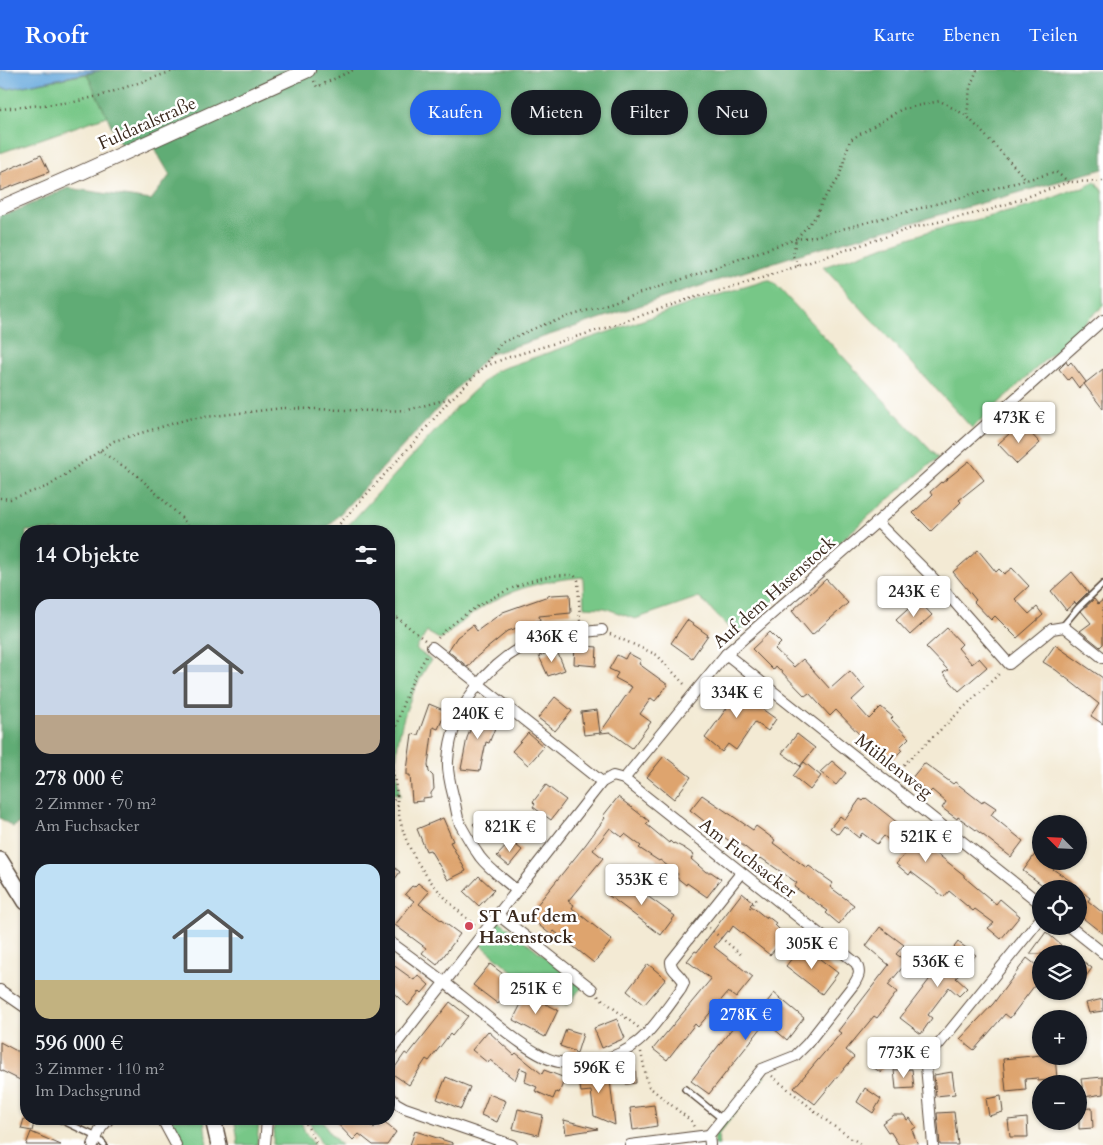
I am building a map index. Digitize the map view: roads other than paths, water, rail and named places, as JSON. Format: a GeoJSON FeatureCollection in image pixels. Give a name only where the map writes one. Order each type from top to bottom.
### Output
{"type":"FeatureCollection","features":[{"type":"Feature","properties":{"kind":"main road","name":"Fuldatalstraße"},"geometry":{"type":"LineString","coordinates":[[0,208],[308,70]]}},
{"type":"Feature","properties":{"kind":"main road"},"geometry":{"type":"LineString","coordinates":[[0,860],[20,892]]}},
{"type":"Feature","properties":{"kind":"main road"},"geometry":{"type":"LineString","coordinates":[[215,1125],[219,1145]]}},
{"type":"Feature","properties":{"kind":"street","name":"Auf dem Hasenstock"},"geometry":{"type":"LineString","coordinates":[[624,779],[726,654],[1103,320]]}},
{"type":"Feature","properties":{"kind":"street"},"geometry":{"type":"LineString","coordinates":[[877,522],[934,579],[1009,664],[1052,629],[1061,627],[1064,627],[1103,658]]}},
{"type":"Feature","properties":{"kind":"street"},"geometry":{"type":"LineString","coordinates":[[516,890],[481,858],[459,822],[450,786],[448,762],[452,737],[462,707],[497,664],[538,640],[559,635],[602,630]]}},
{"type":"Feature","properties":{"kind":"street"},"geometry":{"type":"LineString","coordinates":[[432,647],[602,782]]}},
{"type":"Feature","properties":{"kind":"street","name":"Mühlenweg"},"geometry":{"type":"LineString","coordinates":[[726,654],[1032,897]]}},
{"type":"Feature","properties":{"kind":"street"},"geometry":{"type":"LineString","coordinates":[[395,1045],[602,782],[613,776],[624,779]]}},
{"type":"Feature","properties":{"kind":"street","name":"Am Fuchsacker"},"geometry":{"type":"LineString","coordinates":[[624,779],[856,963],[860,970],[854,984],[795,1056],[762,1068],[721,1118]]}},
{"type":"Feature","properties":{"kind":"street"},"geometry":{"type":"LineString","coordinates":[[395,945],[534,1052],[558,1062],[577,1064],[607,1059],[623,1053],[643,1038],[681,989],[684,982],[671,965],[672,961],[741,873]]}},
{"type":"Feature","properties":{"kind":"street"},"geometry":{"type":"LineString","coordinates":[[497,914],[592,988]]}},
{"type":"Feature","properties":{"kind":"street"},"geometry":{"type":"LineString","coordinates":[[933,1145],[926,1066],[931,1054],[1032,929]]}},
{"type":"Feature","properties":{"kind":"street"},"geometry":{"type":"LineString","coordinates":[[1080,935],[1103,953]]}},
{"type":"Feature","properties":{"kind":"street"},"geometry":{"type":"LineString","coordinates":[[0,990],[20,1004]]}},
{"type":"Feature","properties":{"kind":"street"},"geometry":{"type":"LineString","coordinates":[[395,1102],[405,1108],[490,1142],[512,1145]]}},
{"type":"Feature","properties":{"kind":"street"},"geometry":{"type":"LineString","coordinates":[[630,1145],[697,1135],[710,1140],[721,1118]]}},
{"type":"Feature","properties":{"kind":"street"},"geometry":{"type":"LineString","coordinates":[[98,1142],[101,1128],[104,1125]]}},
{"type":"Feature","properties":{"kind":"street"},"geometry":{"type":"LineString","coordinates":[[165,1125],[176,1145]]}},
{"type":"Feature","properties":{"kind":"street"},"geometry":{"type":"LineString","coordinates":[[265,1145],[267,1125]]}},
{"type":"Feature","properties":{"kind":"lane"},"geometry":{"type":"LineString","coordinates":[[1061,627],[1103,584]]}},
{"type":"Feature","properties":{"kind":"lane"},"geometry":{"type":"LineString","coordinates":[[684,1089],[721,1118]]}},
{"type":"Feature","properties":{"kind":"lane"},"geometry":{"type":"LineString","coordinates":[[70,1125],[98,1142]]}},
{"type":"Feature","properties":{"kind":"water"},"geometry":{"type":"Polygon","coordinates":[[[0,70],[102,70],[8,89],[0,88],[0,70]]]}},
{"type":"Feature","properties":{"kind":"place","name":"ST Auf dem Hasenstock"},"geometry":{"type":"Point","coordinates":[469,926]}}]}
